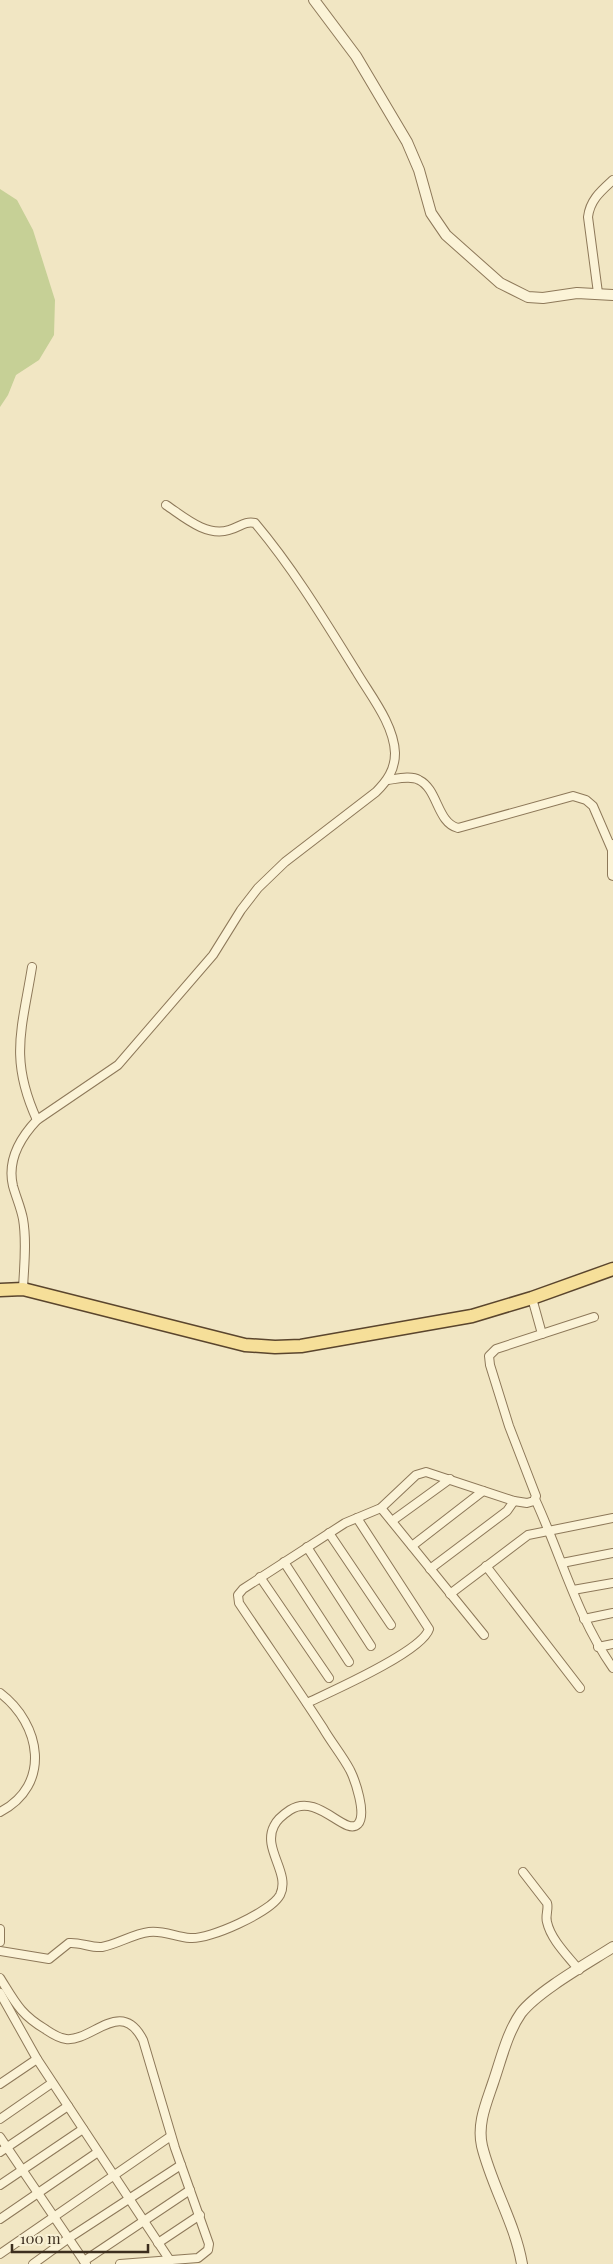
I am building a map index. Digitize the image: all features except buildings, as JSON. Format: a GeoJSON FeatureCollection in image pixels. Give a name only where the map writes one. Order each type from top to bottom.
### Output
{"type":"FeatureCollection","features":[{"type":"Feature","properties":{"kind":"main road"},"geometry":{"type":"LineString","coordinates":[[0,1290],[22,1289],[245,1345],[275,1348],[326,1342],[472,1316],[532,1298],[613,1269]]}},
{"type":"Feature","properties":{"kind":"street"},"geometry":{"type":"LineString","coordinates":[[314,0],[356,56],[407,142],[419,170],[431,213],[446,235],[472,261],[500,284],[528,297],[543,298],[561,294],[598,293],[613,295]]}},
{"type":"Feature","properties":{"kind":"street"},"geometry":{"type":"LineString","coordinates":[[598,293],[588,217],[589,209],[598,194],[613,180]]}},
{"type":"Feature","properties":{"kind":"street"},"geometry":{"type":"LineString","coordinates":[[22,1289],[25,1237],[23,1218],[12,1183],[12,1164],[17,1148],[26,1132],[37,1120],[118,1064],[213,955],[241,910],[258,888],[285,862],[376,792],[388,780],[394,767],[395,752],[392,737],[385,720],[328,626],[268,538],[255,523],[244,523],[229,531],[195,525],[166,505]]}},
{"type":"Feature","properties":{"kind":"street"},"geometry":{"type":"LineString","coordinates":[[388,780],[410,778],[420,780],[427,787],[448,824],[458,828],[573,796],[580,798],[592,806],[612,848],[613,875]]}},
{"type":"Feature","properties":{"kind":"street"},"geometry":{"type":"LineString","coordinates":[[32,967],[20,1034],[19,1058],[26,1094],[37,1120]]}},
{"type":"Feature","properties":{"kind":"street"},"geometry":{"type":"LineString","coordinates":[[532,1298],[542,1334]]}},
{"type":"Feature","properties":{"kind":"street"},"geometry":{"type":"LineString","coordinates":[[594,1316],[496,1349],[490,1353],[489,1360],[509,1426],[535,1499],[584,1619],[598,1647],[613,1668]]}},
{"type":"Feature","properties":{"kind":"street"},"geometry":{"type":"LineString","coordinates":[[0,1951],[49,1959],[68,1943],[102,1947],[150,1932],[164,1932],[190,1938],[209,1936],[219,1933],[272,1905],[282,1888],[282,1880],[271,1842],[271,1834],[276,1822],[284,1814],[302,1805],[310,1805],[352,1827],[359,1822],[361,1815],[360,1803],[350,1770],[239,1603],[240,1592],[329,1533],[381,1508],[411,1478],[421,1472],[514,1501],[527,1503],[535,1499]]}},
{"type":"Feature","properties":{"kind":"street"},"geometry":{"type":"LineString","coordinates":[[392,1522],[450,1480]]}},
{"type":"Feature","properties":{"kind":"street"},"geometry":{"type":"LineString","coordinates":[[412,1546],[484,1491]]}},
{"type":"Feature","properties":{"kind":"street"},"geometry":{"type":"LineString","coordinates":[[430,1569],[507,1511],[514,1501]]}},
{"type":"Feature","properties":{"kind":"street"},"geometry":{"type":"LineString","coordinates":[[381,1508],[484,1635]]}},
{"type":"Feature","properties":{"kind":"street"},"geometry":{"type":"LineString","coordinates":[[307,1703],[380,1667],[422,1640],[428,1632],[428,1626],[357,1518]]}},
{"type":"Feature","properties":{"kind":"street"},"geometry":{"type":"LineString","coordinates":[[450,1594],[528,1535],[613,1518]]}},
{"type":"Feature","properties":{"kind":"street"},"geometry":{"type":"LineString","coordinates":[[329,1533],[391,1625]]}},
{"type":"Feature","properties":{"kind":"street"},"geometry":{"type":"LineString","coordinates":[[307,1547],[371,1646]]}},
{"type":"Feature","properties":{"kind":"street"},"geometry":{"type":"LineString","coordinates":[[562,1563],[613,1553]]}},
{"type":"Feature","properties":{"kind":"street"},"geometry":{"type":"LineString","coordinates":[[284,1562],[349,1662]]}},
{"type":"Feature","properties":{"kind":"street"},"geometry":{"type":"LineString","coordinates":[[486,1566],[580,1688]]}},
{"type":"Feature","properties":{"kind":"street"},"geometry":{"type":"LineString","coordinates":[[260,1577],[329,1678]]}},
{"type":"Feature","properties":{"kind":"street"},"geometry":{"type":"LineString","coordinates":[[573,1590],[613,1583]]}},
{"type":"Feature","properties":{"kind":"street"},"geometry":{"type":"LineString","coordinates":[[584,1619],[613,1613]]}},
{"type":"Feature","properties":{"kind":"street"},"geometry":{"type":"LineString","coordinates":[[598,1647],[613,1644]]}},
{"type":"Feature","properties":{"kind":"street"},"geometry":{"type":"LineString","coordinates":[[0,1693],[14,1706],[28,1728],[34,1746],[36,1765],[32,1780],[26,1790],[18,1800],[0,1812]]}},
{"type":"Feature","properties":{"kind":"street"},"geometry":{"type":"LineString","coordinates":[[523,1872],[547,1902],[546,1919],[549,1928],[561,1948],[579,1970]]}},
{"type":"Feature","properties":{"kind":"street"},"geometry":{"type":"LineString","coordinates":[[0,1930],[0,1942]]}},
{"type":"Feature","properties":{"kind":"street"},"geometry":{"type":"LineString","coordinates":[[522,2264],[518,2240],[483,2147],[480,2126],[485,2107],[508,2039],[522,2013],[538,1997],[613,1947]]}},
{"type":"Feature","properties":{"kind":"street"},"geometry":{"type":"LineString","coordinates":[[0,1978],[22,2013],[28,2019],[61,2038],[73,2039],[112,2022],[128,2024],[135,2028],[143,2040],[171,2136],[208,2237],[208,2250],[198,2258],[120,2264]]}},
{"type":"Feature","properties":{"kind":"street"},"geometry":{"type":"LineString","coordinates":[[0,1993],[52,2083],[169,2259]]}},
{"type":"Feature","properties":{"kind":"street"},"geometry":{"type":"LineString","coordinates":[[0,2084],[37,2059]]}},
{"type":"Feature","properties":{"kind":"street"},"geometry":{"type":"LineString","coordinates":[[0,2119],[52,2083]]}},
{"type":"Feature","properties":{"kind":"street"},"geometry":{"type":"LineString","coordinates":[[0,2152],[68,2106]]}},
{"type":"Feature","properties":{"kind":"street"},"geometry":{"type":"LineString","coordinates":[[0,2185],[83,2129]]}},
{"type":"Feature","properties":{"kind":"street"},"geometry":{"type":"LineString","coordinates":[[0,2254],[113,2174],[171,2136]]}},
{"type":"Feature","properties":{"kind":"street"},"geometry":{"type":"LineString","coordinates":[[0,2137],[40,2193],[85,2263],[190,2190]]}},
{"type":"Feature","properties":{"kind":"street"},"geometry":{"type":"LineString","coordinates":[[0,2219],[98,2152]]}},
{"type":"Feature","properties":{"kind":"street"},"geometry":{"type":"LineString","coordinates":[[33,2264],[69,2238],[181,2165]]}},
{"type":"Feature","properties":{"kind":"street"},"geometry":{"type":"LineString","coordinates":[[158,2243],[200,2215]]}},
{"type":"Feature","properties":{"kind":"green space"},"geometry":{"type":"Polygon","coordinates":[[[0,189],[17,200],[33,230],[55,300],[54,335],[39,360],[16,375],[8,395],[0,407],[0,189]]]}}]}
